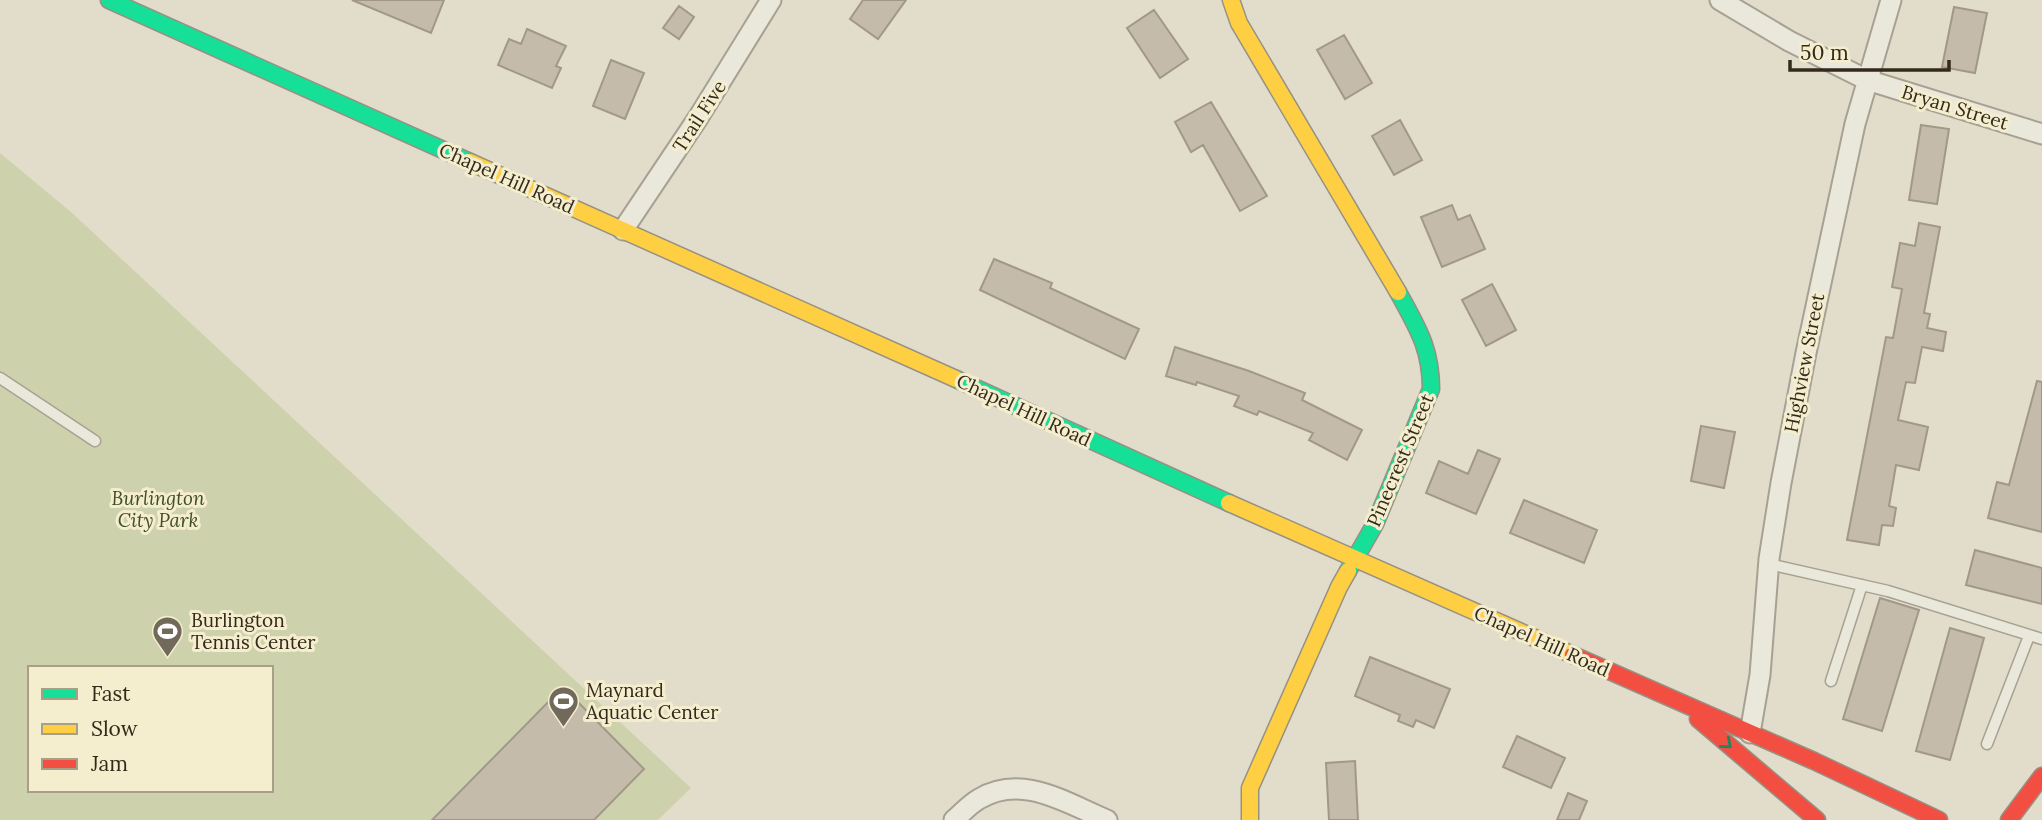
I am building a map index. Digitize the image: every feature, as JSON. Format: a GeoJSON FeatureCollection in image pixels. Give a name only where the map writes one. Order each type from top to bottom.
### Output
{"type":"FeatureCollection","features":[{"type":"Feature","properties":{"kind":"main road","name":"Chapel Hill Road"},"geometry":{"type":"LineString","coordinates":[[108,0],[1940,820]]}},
{"type":"Feature","properties":{"kind":"main road","name":"Pinecrest Street"},"geometry":{"type":"LineString","coordinates":[[1231,0],[1239,23],[1389,275],[1426,345],[1431,370],[1430,389],[1375,524],[1339,587],[1250,788],[1250,820]]}},
{"type":"Feature","properties":{"kind":"main road"},"geometry":{"type":"LineString","coordinates":[[1675,700],[1817,820]]}},
{"type":"Feature","properties":{"kind":"main road"},"geometry":{"type":"LineString","coordinates":[[2008,820],[2042,776]]}},
{"type":"Feature","properties":{"kind":"street","name":"Trail Five"},"geometry":{"type":"LineString","coordinates":[[623,230],[698,118],[771,0]]}},
{"type":"Feature","properties":{"kind":"street","name":"Bryan Street"},"geometry":{"type":"LineString","coordinates":[[1720,0],[1789,41],[1867,80],[2042,134]]}},
{"type":"Feature","properties":{"kind":"street","name":"Highview Street"},"geometry":{"type":"LineString","coordinates":[[1750,733],[1760,675],[1769,564],[1805,353],[1867,80],[1891,0]]}},
{"type":"Feature","properties":{"kind":"street"},"geometry":{"type":"LineString","coordinates":[[954,820],[978,799],[999,789],[1016,787],[1036,790],[1107,820]]}},
{"type":"Feature","properties":{"kind":"lane"},"geometry":{"type":"LineString","coordinates":[[0,378],[95,441]]}},
{"type":"Feature","properties":{"kind":"lane"},"geometry":{"type":"LineString","coordinates":[[1769,564],[1863,585],[2042,639]]}},
{"type":"Feature","properties":{"kind":"lane"},"geometry":{"type":"LineString","coordinates":[[1831,681],[1863,585]]}},
{"type":"Feature","properties":{"kind":"lane"},"geometry":{"type":"LineString","coordinates":[[1987,744],[2029,636]]}},
{"type":"Feature","properties":{"kind":"green space","name":"Burlington City Park"},"geometry":{"type":"Polygon","coordinates":[[[0,153],[71,212],[691,788],[658,820],[0,820],[0,153]]]}},
{"type":"Feature","properties":{"kind":"building"},"geometry":{"type":"Polygon","coordinates":[[[352,0],[444,0],[431,33],[352,0]]]}},
{"type":"Feature","properties":{"kind":"building"},"geometry":{"type":"Polygon","coordinates":[[[863,0],[906,0],[878,39],[850,19],[863,0]]]}},
{"type":"Feature","properties":{"kind":"building"},"geometry":{"type":"Polygon","coordinates":[[[679,6],[694,17],[679,39],[663,28],[679,6]]]}},
{"type":"Feature","properties":{"kind":"building"},"geometry":{"type":"Polygon","coordinates":[[[1954,7],[1987,13],[1975,73],[1942,67],[1954,7]]]}},
{"type":"Feature","properties":{"kind":"building"},"geometry":{"type":"Polygon","coordinates":[[[1154,10],[1188,59],[1160,78],[1127,28],[1154,10]]]}},
{"type":"Feature","properties":{"kind":"building"},"geometry":{"type":"Polygon","coordinates":[[[527,29],[566,46],[556,66],[561,68],[552,88],[498,65],[509,39],[521,44],[527,29]]]}},
{"type":"Feature","properties":{"kind":"building"},"geometry":{"type":"Polygon","coordinates":[[[1344,35],[1372,83],[1345,99],[1317,50],[1344,35]]]}},
{"type":"Feature","properties":{"kind":"building"},"geometry":{"type":"Polygon","coordinates":[[[611,60],[644,73],[625,119],[593,106],[611,60]]]}},
{"type":"Feature","properties":{"kind":"building"},"geometry":{"type":"Polygon","coordinates":[[[1211,102],[1267,196],[1240,211],[1203,145],[1191,152],[1175,122],[1211,102]]]}},
{"type":"Feature","properties":{"kind":"building"},"geometry":{"type":"Polygon","coordinates":[[[1400,120],[1422,160],[1394,175],[1372,136],[1400,120]]]}},
{"type":"Feature","properties":{"kind":"building"},"geometry":{"type":"Polygon","coordinates":[[[1921,125],[1949,129],[1937,204],[1909,200],[1921,125]]]}},
{"type":"Feature","properties":{"kind":"building"},"geometry":{"type":"Polygon","coordinates":[[[1452,205],[1458,220],[1470,215],[1485,249],[1442,267],[1421,217],[1452,205]]]}},
{"type":"Feature","properties":{"kind":"building"},"geometry":{"type":"Polygon","coordinates":[[[1919,223],[1940,227],[1924,313],[1930,314],[1927,328],[1946,332],[1943,351],[1922,347],[1915,383],[1906,382],[1898,420],[1928,427],[1919,470],[1896,465],[1889,506],[1896,508],[1893,526],[1882,525],[1879,545],[1847,540],[1886,337],[1893,338],[1902,289],[1892,287],[1900,243],[1915,246],[1919,223]]]}},
{"type":"Feature","properties":{"kind":"building"},"geometry":{"type":"Polygon","coordinates":[[[994,259],[1052,283],[1050,288],[1139,329],[1125,359],[980,290],[994,259]]]}},
{"type":"Feature","properties":{"kind":"building"},"geometry":{"type":"Polygon","coordinates":[[[1492,284],[1516,330],[1486,346],[1462,300],[1492,284]]]}},
{"type":"Feature","properties":{"kind":"building"},"geometry":{"type":"Polygon","coordinates":[[[1175,347],[1305,393],[1302,400],[1362,430],[1347,460],[1309,440],[1313,433],[1259,411],[1257,415],[1234,406],[1239,396],[1197,382],[1196,385],[1166,376],[1175,347]]]}},
{"type":"Feature","properties":{"kind":"building"},"geometry":{"type":"Polygon","coordinates":[[[2037,381],[2042,382],[2042,532],[1988,518],[1997,482],[2009,485],[2037,381]]]}},
{"type":"Feature","properties":{"kind":"building"},"geometry":{"type":"Polygon","coordinates":[[[1701,426],[1735,432],[1724,488],[1691,481],[1701,426]]]}},
{"type":"Feature","properties":{"kind":"building"},"geometry":{"type":"Polygon","coordinates":[[[1478,450],[1500,459],[1476,514],[1426,493],[1439,461],[1468,474],[1478,450]]]}},
{"type":"Feature","properties":{"kind":"building"},"geometry":{"type":"Polygon","coordinates":[[[1524,500],[1597,530],[1584,563],[1510,533],[1524,500]]]}},
{"type":"Feature","properties":{"kind":"building"},"geometry":{"type":"Polygon","coordinates":[[[1975,550],[2042,568],[2042,604],[1966,585],[1975,550]]]}},
{"type":"Feature","properties":{"kind":"building"},"geometry":{"type":"Polygon","coordinates":[[[1880,598],[1919,610],[1882,731],[1843,719],[1880,598]]]}},
{"type":"Feature","properties":{"kind":"building"},"geometry":{"type":"Polygon","coordinates":[[[1950,628],[1984,638],[1950,760],[1916,751],[1950,628]]]}},
{"type":"Feature","properties":{"kind":"building"},"geometry":{"type":"Polygon","coordinates":[[[1370,657],[1450,689],[1434,728],[1416,720],[1413,727],[1398,721],[1400,715],[1355,696],[1370,657]]]}},
{"type":"Feature","properties":{"kind":"building","name":"Maynard Aquatic Center"},"geometry":{"type":"Polygon","coordinates":[[[563,687],[644,769],[594,820],[432,820],[563,687]]]}},
{"type":"Feature","properties":{"kind":"building"},"geometry":{"type":"Polygon","coordinates":[[[1517,736],[1565,758],[1551,788],[1503,767],[1517,736]]]}},
{"type":"Feature","properties":{"kind":"building"},"geometry":{"type":"Polygon","coordinates":[[[1355,761],[1358,820],[1329,820],[1326,763],[1355,761]]]}},
{"type":"Feature","properties":{"kind":"building"},"geometry":{"type":"Polygon","coordinates":[[[1568,793],[1587,801],[1579,820],[1557,820],[1568,793]]]}},
{"type":"Feature","properties":{"kind":"traffic: fast"},"geometry":{"type":"LineString","coordinates":[[109,0],[470,162]]}},
{"type":"Feature","properties":{"kind":"traffic: fast"},"geometry":{"type":"LineString","coordinates":[[1348,571],[1375,524],[1431,389],[1426,350],[1398,292]]}},
{"type":"Feature","properties":{"kind":"traffic: fast"},"geometry":{"type":"LineString","coordinates":[[956,379],[1229,503]]}},
{"type":"Feature","properties":{"kind":"traffic: slow"},"geometry":{"type":"LineString","coordinates":[[1231,0],[1239,23],[1398,292]]}},
{"type":"Feature","properties":{"kind":"traffic: slow"},"geometry":{"type":"LineString","coordinates":[[470,162],[956,379]]}},
{"type":"Feature","properties":{"kind":"traffic: slow"},"geometry":{"type":"LineString","coordinates":[[1229,503],[1573,655]]}},
{"type":"Feature","properties":{"kind":"traffic: slow"},"geometry":{"type":"LineString","coordinates":[[1250,820],[1250,788],[1348,571]]}},
{"type":"Feature","properties":{"kind":"traffic: jam"},"geometry":{"type":"LineString","coordinates":[[1573,655],[1814,761],[1939,820]]}},
{"type":"Feature","properties":{"kind":"traffic: jam"},"geometry":{"type":"LineString","coordinates":[[1698,719],[1817,820]]}},
{"type":"Feature","properties":{"kind":"traffic: jam"},"geometry":{"type":"LineString","coordinates":[[2009,820],[2042,776]]}},
{"type":"Feature","properties":{"kind":"place","name":"Burlington Tennis Center"},"geometry":{"type":"Point","coordinates":[168,658]}},
{"type":"Feature","properties":{"kind":"place","name":"Maynard Aquatic Center"},"geometry":{"type":"Point","coordinates":[563,728]}}]}
